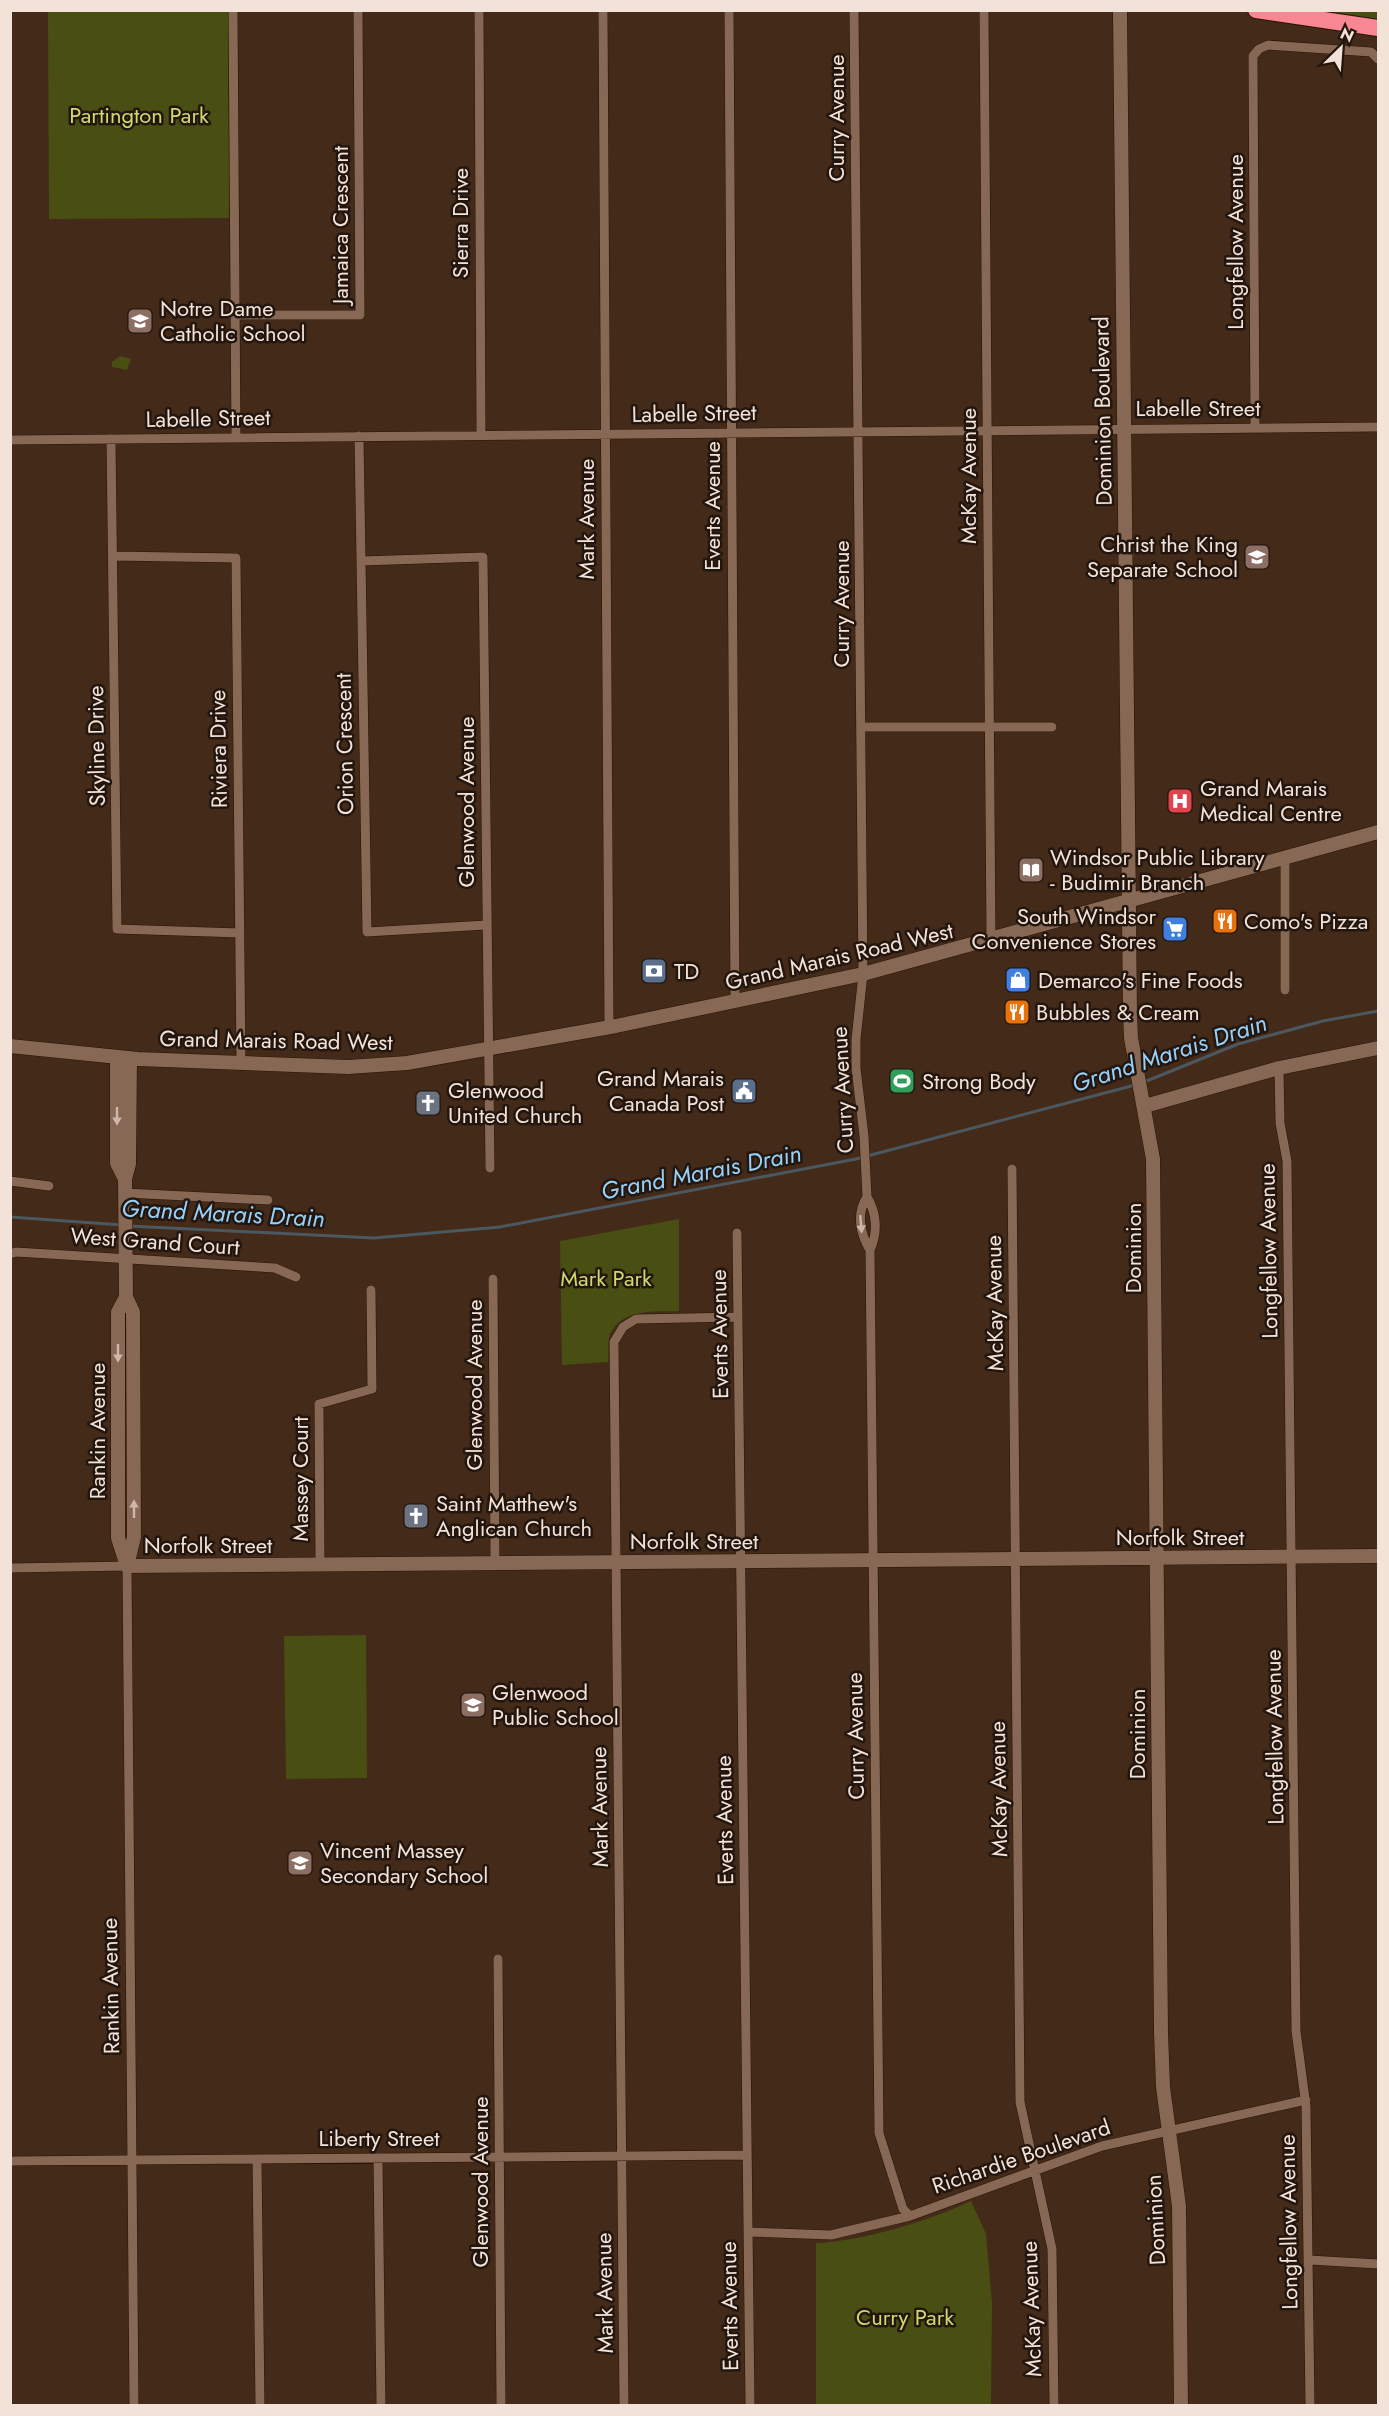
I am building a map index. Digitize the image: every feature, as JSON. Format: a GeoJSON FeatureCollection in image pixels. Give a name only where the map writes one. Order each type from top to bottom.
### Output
{"type":"FeatureCollection","features":[{"type":"Feature","properties":{"kind":"highway"},"geometry":{"type":"LineString","coordinates":[[1256,10],[1378,28]]}},
{"type":"Feature","properties":{"kind":"street"},"geometry":{"type":"LineString","coordinates":[[234,10],[236,438]]}},
{"type":"Feature","properties":{"kind":"street","name":"Jamaica Crescent"},"geometry":{"type":"LineString","coordinates":[[235,315],[360,315],[358,10]]}},
{"type":"Feature","properties":{"kind":"street","name":"Sierra Drive"},"geometry":{"type":"LineString","coordinates":[[479,10],[480,435]]}},
{"type":"Feature","properties":{"kind":"street","name":"Mark Avenue"},"geometry":{"type":"LineString","coordinates":[[603,10],[609,1027]]}},
{"type":"Feature","properties":{"kind":"street","name":"Everts Avenue"},"geometry":{"type":"LineString","coordinates":[[729,10],[735,1002]]}},
{"type":"Feature","properties":{"kind":"street","name":"Curry Avenue"},"geometry":{"type":"LineString","coordinates":[[854,10],[863,974],[856,1039],[856,1068],[864,1136],[867,1197],[872,1205],[875,1223],[875,1239],[870,1250],[879,2133],[903,2209],[910,2216]]}},
{"type":"Feature","properties":{"kind":"street","name":"McKay Avenue"},"geometry":{"type":"LineString","coordinates":[[984,10],[991,940]]}},
{"type":"Feature","properties":{"kind":"street","name":"Dominion Boulevard"},"geometry":{"type":"LineString","coordinates":[[1120,10],[1128,901],[1130,1014],[1136,1062]]}},
{"type":"Feature","properties":{"kind":"street","name":"Longfellow Avenue"},"geometry":{"type":"LineString","coordinates":[[1255,428],[1253,56],[1258,49],[1268,45],[1371,52],[1378,59]]}},
{"type":"Feature","properties":{"kind":"street","name":"Labelle Street"},"geometry":{"type":"LineString","coordinates":[[10,440],[1378,427]]}},
{"type":"Feature","properties":{"kind":"street","name":"Orion Crescent"},"geometry":{"type":"LineString","coordinates":[[359,436],[367,932],[486,925]]}},
{"type":"Feature","properties":{"kind":"street","name":"Skyline Drive"},"geometry":{"type":"LineString","coordinates":[[111,439],[117,929],[240,933]]}},
{"type":"Feature","properties":{"kind":"street","name":"Riviera Drive"},"geometry":{"type":"LineString","coordinates":[[113,556],[236,558],[241,1063]]}},
{"type":"Feature","properties":{"kind":"street","name":"Glenwood Avenue"},"geometry":{"type":"LineString","coordinates":[[361,561],[483,557],[490,1168]]}},
{"type":"Feature","properties":{"kind":"street"},"geometry":{"type":"LineString","coordinates":[[861,727],[1052,727]]}},
{"type":"Feature","properties":{"kind":"street","name":"Grand Marais Road West"},"geometry":{"type":"LineString","coordinates":[[10,1046],[124,1058],[367,1066],[407,1063],[609,1027],[863,974],[1378,832]]}},
{"type":"Feature","properties":{"kind":"street"},"geometry":{"type":"LineString","coordinates":[[1285,856],[1285,990]]}},
{"type":"Feature","properties":{"kind":"street"},"geometry":{"type":"LineString","coordinates":[[1145,1106],[1278,1068],[1378,1048]]}},
{"type":"Feature","properties":{"kind":"street","name":"Rankin Avenue"},"geometry":{"type":"LineString","coordinates":[[124,1058],[117,1163],[125,1192],[126,1297],[133,1312],[134,1537],[127,1566],[134,2406]]}},
{"type":"Feature","properties":{"kind":"street","name":"Dominion"},"geometry":{"type":"LineString","coordinates":[[1136,1062],[1153,1159],[1161,2032],[1169,2131],[1179,2206],[1181,2406]]}},
{"type":"Feature","properties":{"kind":"street","name":"Longfellow Avenue"},"geometry":{"type":"LineString","coordinates":[[1278,1068],[1280,1123],[1287,1161],[1296,2031],[1305,2100],[1310,2406]]}},
{"type":"Feature","properties":{"kind":"street","name":"McKay Avenue"},"geometry":{"type":"LineString","coordinates":[[1012,1169],[1020,2102],[1053,2249],[1054,2406]]}},
{"type":"Feature","properties":{"kind":"street"},"geometry":{"type":"LineString","coordinates":[[10,1181],[49,1186]]}},
{"type":"Feature","properties":{"kind":"street"},"geometry":{"type":"LineString","coordinates":[[125,1192],[268,1200]]}},
{"type":"Feature","properties":{"kind":"street","name":"Curry Avenue"},"geometry":{"type":"LineString","coordinates":[[867,1197],[862,1204],[860,1216],[863,1239],[870,1250]]}},
{"type":"Feature","properties":{"kind":"street","name":"Everts Avenue"},"geometry":{"type":"LineString","coordinates":[[737,1233],[750,2406]]}},
{"type":"Feature","properties":{"kind":"street","name":"West Grand Court"},"geometry":{"type":"LineString","coordinates":[[10,1254],[15,1252],[125,1255],[275,1268],[296,1277]]}},
{"type":"Feature","properties":{"kind":"street","name":"Glenwood Avenue"},"geometry":{"type":"LineString","coordinates":[[493,1279],[495,1563]]}},
{"type":"Feature","properties":{"kind":"street","name":"Massey Court"},"geometry":{"type":"LineString","coordinates":[[320,1565],[319,1404],[372,1389],[371,1290]]}},
{"type":"Feature","properties":{"kind":"street","name":"Mark Avenue"},"geometry":{"type":"LineString","coordinates":[[624,2406],[614,1342],[623,1327],[636,1319],[738,1317]]}},
{"type":"Feature","properties":{"kind":"street","name":"Norfolk Street"},"geometry":{"type":"LineString","coordinates":[[10,1568],[1378,1556]]}},
{"type":"Feature","properties":{"kind":"street","name":"Glenwood Avenue"},"geometry":{"type":"LineString","coordinates":[[498,1959],[501,2406]]}},
{"type":"Feature","properties":{"kind":"street","name":"Richardie Boulevard"},"geometry":{"type":"LineString","coordinates":[[748,2232],[831,2235],[910,2216],[1102,2146],[1305,2100]]}},
{"type":"Feature","properties":{"kind":"street","name":"Liberty Street"},"geometry":{"type":"LineString","coordinates":[[10,2161],[747,2155]]}},
{"type":"Feature","properties":{"kind":"street"},"geometry":{"type":"LineString","coordinates":[[378,2158],[381,2406]]}},
{"type":"Feature","properties":{"kind":"street"},"geometry":{"type":"LineString","coordinates":[[257,2159],[260,2406]]}},
{"type":"Feature","properties":{"kind":"street"},"geometry":{"type":"LineString","coordinates":[[1309,2260],[1378,2264]]}},
{"type":"Feature","properties":{"kind":"green space","name":"Partington Park"},"geometry":{"type":"Polygon","coordinates":[[[48,11],[228,11],[229,218],[49,219],[48,11]]]}},
{"type":"Feature","properties":{"kind":"green space"},"geometry":{"type":"Polygon","coordinates":[[[1315,11],[1378,11],[1378,20],[1315,11]]]}},
{"type":"Feature","properties":{"kind":"green space"},"geometry":{"type":"Polygon","coordinates":[[[120,356],[131,359],[127,370],[112,367],[112,362],[120,356]]]}},
{"type":"Feature","properties":{"kind":"green space","name":"Mark Park"},"geometry":{"type":"Polygon","coordinates":[[[679,1219],[679,1311],[640,1313],[623,1320],[610,1334],[608,1362],[562,1365],[560,1241],[679,1219]]]}},
{"type":"Feature","properties":{"kind":"green space"},"geometry":{"type":"Polygon","coordinates":[[[366,1635],[367,1778],[286,1779],[284,1636],[366,1635]]]}},
{"type":"Feature","properties":{"kind":"green space","name":"Curry Park"},"geometry":{"type":"Polygon","coordinates":[[[971,2201],[986,2234],[992,2303],[991,2405],[816,2405],[816,2243],[895,2229],[936,2216],[971,2201]]]}},
{"type":"Feature","properties":{"kind":"waterway","name":"Grand Marais Drain"},"geometry":{"type":"LineString","coordinates":[[1144,1082],[1238,1044],[1323,1021],[1378,1011]]}},
{"type":"Feature","properties":{"kind":"waterway","name":"Grand Marais Drain"},"geometry":{"type":"LineString","coordinates":[[129,1226],[374,1238],[500,1227],[856,1159],[1135,1085]]}},
{"type":"Feature","properties":{"kind":"waterway","name":"Grand Marais Drain"},"geometry":{"type":"LineString","coordinates":[[10,1217],[122,1225]]}},
{"type":"Feature","properties":{"kind":"place","name":"Notre Dame Catholic School"},"geometry":{"type":"Point","coordinates":[140,321]}},
{"type":"Feature","properties":{"kind":"place","name":"Christ the King Separate School"},"geometry":{"type":"Point","coordinates":[1257,557]}},
{"type":"Feature","properties":{"kind":"place","name":"Grand Marais Medical Centre"},"geometry":{"type":"Point","coordinates":[1180,801]}},
{"type":"Feature","properties":{"kind":"place","name":"Windsor Public Library - Budimir Branch"},"geometry":{"type":"Point","coordinates":[1031,870]}},
{"type":"Feature","properties":{"kind":"place","name":"Como's Pizza"},"geometry":{"type":"Point","coordinates":[1225,921]}},
{"type":"Feature","properties":{"kind":"place","name":"South Windsor Convenience Stores"},"geometry":{"type":"Point","coordinates":[1175,929]}},
{"type":"Feature","properties":{"kind":"place","name":"TD"},"geometry":{"type":"Point","coordinates":[654,971]}},
{"type":"Feature","properties":{"kind":"place","name":"Demarco's Fine Foods"},"geometry":{"type":"Point","coordinates":[1018,980]}},
{"type":"Feature","properties":{"kind":"place","name":"Bubbles & Cream"},"geometry":{"type":"Point","coordinates":[1017,1012]}},
{"type":"Feature","properties":{"kind":"place","name":"Strong Body"},"geometry":{"type":"Point","coordinates":[902,1081]}},
{"type":"Feature","properties":{"kind":"place","name":"Grand Marais Canada Post"},"geometry":{"type":"Point","coordinates":[744,1091]}},
{"type":"Feature","properties":{"kind":"place","name":"Glenwood United Church"},"geometry":{"type":"Point","coordinates":[428,1103]}},
{"type":"Feature","properties":{"kind":"place","name":"Saint Matthew's Anglican Church"},"geometry":{"type":"Point","coordinates":[416,1516]}},
{"type":"Feature","properties":{"kind":"place","name":"Glenwood Public School"},"geometry":{"type":"Point","coordinates":[473,1705]}},
{"type":"Feature","properties":{"kind":"place","name":"Vincent Massey Secondary School"},"geometry":{"type":"Point","coordinates":[300,1863]}}]}
